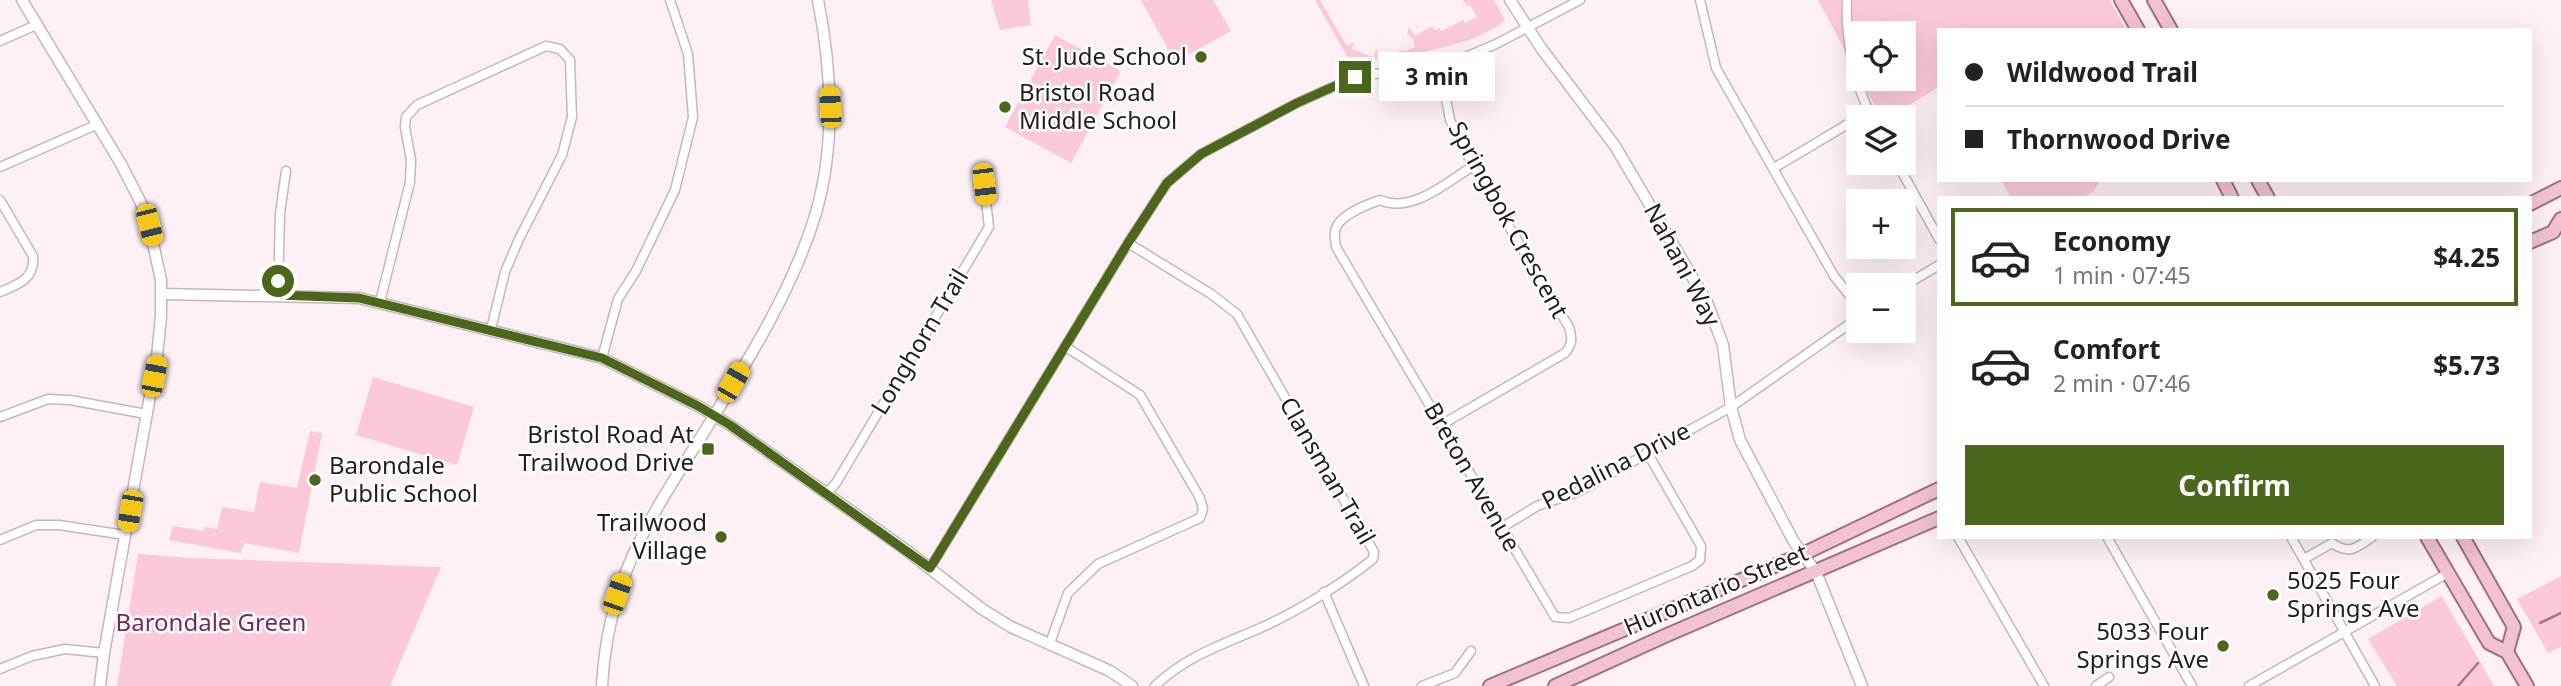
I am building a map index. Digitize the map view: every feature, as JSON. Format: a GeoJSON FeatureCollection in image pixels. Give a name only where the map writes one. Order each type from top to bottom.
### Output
{"type":"FeatureCollection","features":[{"type":"Feature","properties":{"kind":"main road"},"geometry":{"type":"LineString","coordinates":[[2121,0],[2137,28]]}},
{"type":"Feature","properties":{"kind":"main road"},"geometry":{"type":"LineString","coordinates":[[2154,0],[2170,28]]}},
{"type":"Feature","properties":{"kind":"main road"},"geometry":{"type":"LineString","coordinates":[[2532,203],[2561,188]]}},
{"type":"Feature","properties":{"kind":"main road"},"geometry":{"type":"LineString","coordinates":[[2532,241],[2553,232],[2561,219]]}},
{"type":"Feature","properties":{"kind":"main road","name":"Hurontario Street"},"geometry":{"type":"LineString","coordinates":[[1490,686],[1803,554],[1937,490]]}},
{"type":"Feature","properties":{"kind":"main road","name":"Hurontario Street"},"geometry":{"type":"LineString","coordinates":[[1555,686],[1937,519]]}},
{"type":"Feature","properties":{"kind":"main road"},"geometry":{"type":"LineString","coordinates":[[2428,539],[2489,643],[2507,652],[2527,686]]}},
{"type":"Feature","properties":{"kind":"main road"},"geometry":{"type":"LineString","coordinates":[[2464,539],[2514,627],[2507,652]]}},
{"type":"Feature","properties":{"kind":"street"},"geometry":{"type":"LineString","coordinates":[[22,0],[98,124],[140,201],[156,256],[162,294],[157,357],[100,686]]}},
{"type":"Feature","properties":{"kind":"street"},"geometry":{"type":"LineString","coordinates":[[602,358],[618,299],[636,271],[676,190],[692,117],[688,54],[670,0]]}},
{"type":"Feature","properties":{"kind":"street"},"geometry":{"type":"LineString","coordinates":[[602,686],[611,618],[625,569],[650,518],[713,415],[791,278],[816,214],[823,179],[830,107],[828,51],[818,0]]}},
{"type":"Feature","properties":{"kind":"street","name":"Nahani Way"},"geometry":{"type":"LineString","coordinates":[[1510,0],[1615,146],[1707,302],[1723,345],[1731,407],[1740,440],[1803,554],[1816,572],[1862,686]]}},
{"type":"Feature","properties":{"kind":"street"},"geometry":{"type":"LineString","coordinates":[[930,568],[1167,183],[1201,154],[1297,103],[1355,77],[1440,68],[1482,50],[1580,0]]}},
{"type":"Feature","properties":{"kind":"street"},"geometry":{"type":"LineString","coordinates":[[1700,0],[1716,68],[1834,276],[1846,291]]}},
{"type":"Feature","properties":{"kind":"street"},"geometry":{"type":"LineString","coordinates":[[1847,0],[1851,50],[1866,105]]}},
{"type":"Feature","properties":{"kind":"street"},"geometry":{"type":"LineString","coordinates":[[0,41],[36,24]]}},
{"type":"Feature","properties":{"kind":"street"},"geometry":{"type":"LineString","coordinates":[[380,302],[410,182],[411,160],[405,127],[410,111],[417,105],[546,46],[560,49],[570,60],[572,117],[562,155],[505,272],[491,329]]}},
{"type":"Feature","properties":{"kind":"street","name":"Springbok Crescent"},"geometry":{"type":"LineString","coordinates":[[1440,68],[1450,120],[1473,166],[1569,327],[1572,338],[1571,346],[1565,353],[1441,425]]}},
{"type":"Feature","properties":{"kind":"street"},"geometry":{"type":"LineString","coordinates":[[0,167],[98,124]]}},
{"type":"Feature","properties":{"kind":"street"},"geometry":{"type":"LineString","coordinates":[[1774,168],[1846,126]]}},
{"type":"Feature","properties":{"kind":"street","name":"Breton Avenue"},"geometry":{"type":"LineString","coordinates":[[1473,166],[1420,199],[1388,204],[1380,200],[1344,219],[1338,224],[1334,234],[1336,247],[1551,613],[1560,619],[1569,618],[1695,565],[1702,557],[1701,547],[1647,452]]}},
{"type":"Feature","properties":{"kind":"street"},"geometry":{"type":"LineString","coordinates":[[278,295],[280,213],[286,171]]}},
{"type":"Feature","properties":{"kind":"street"},"geometry":{"type":"LineString","coordinates":[[1904,175],[1937,235]]}},
{"type":"Feature","properties":{"kind":"street","name":"Longhorn Trail"},"geometry":{"type":"LineString","coordinates":[[827,493],[836,483],[989,227],[984,184]]}},
{"type":"Feature","properties":{"kind":"street"},"geometry":{"type":"LineString","coordinates":[[0,200],[34,262],[33,270],[24,281],[0,292]]}},
{"type":"Feature","properties":{"kind":"street","name":"Clansman Trail"},"geometry":{"type":"LineString","coordinates":[[1128,243],[1211,294],[1237,314],[1374,551],[1373,559],[1324,592],[1260,628],[1214,646],[1165,676],[1155,686]]}},
{"type":"Feature","properties":{"kind":"street"},"geometry":{"type":"LineString","coordinates":[[1916,279],[1937,266]]}},
{"type":"Feature","properties":{"kind":"street"},"geometry":{"type":"LineString","coordinates":[[162,294],[359,298],[602,358],[713,415],[827,493],[930,568],[982,610],[1011,627],[1110,671],[1132,686]]}},
{"type":"Feature","properties":{"kind":"street","name":"Pedalina Drive"},"geometry":{"type":"LineString","coordinates":[[1501,528],[1537,506],[1578,492],[1731,407],[1846,326]]}},
{"type":"Feature","properties":{"kind":"street"},"geometry":{"type":"LineString","coordinates":[[1050,643],[1068,593],[1098,564],[1200,518],[1203,509],[1200,498],[1140,395],[1066,346]]}},
{"type":"Feature","properties":{"kind":"street"},"geometry":{"type":"LineString","coordinates":[[0,417],[48,399],[70,400],[146,414]]}},
{"type":"Feature","properties":{"kind":"street"},"geometry":{"type":"LineString","coordinates":[[0,540],[36,526],[59,525],[125,536]]}},
{"type":"Feature","properties":{"kind":"street"},"geometry":{"type":"LineString","coordinates":[[1959,539],[2044,686]]}},
{"type":"Feature","properties":{"kind":"street"},"geometry":{"type":"LineString","coordinates":[[2108,539],[2192,686]]}},
{"type":"Feature","properties":{"kind":"street"},"geometry":{"type":"LineString","coordinates":[[2292,539],[2375,686]]}},
{"type":"Feature","properties":{"kind":"street"},"geometry":{"type":"LineString","coordinates":[[2303,558],[2327,539]]}},
{"type":"Feature","properties":{"kind":"street"},"geometry":{"type":"LineString","coordinates":[[2303,558],[2332,543],[2343,550],[2351,550],[2369,539]]}},
{"type":"Feature","properties":{"kind":"street"},"geometry":{"type":"LineString","coordinates":[[2249,686],[2448,573]]}},
{"type":"Feature","properties":{"kind":"street"},"geometry":{"type":"LineString","coordinates":[[1324,592],[1364,686]]}},
{"type":"Feature","properties":{"kind":"street"},"geometry":{"type":"LineString","coordinates":[[0,669],[32,656],[65,649],[104,653]]}},
{"type":"Feature","properties":{"kind":"street"},"geometry":{"type":"LineString","coordinates":[[1422,686],[1455,673],[1471,651]]}},
{"type":"Feature","properties":{"kind":"street"},"geometry":{"type":"LineString","coordinates":[[2096,686],[2109,677]]}},
{"type":"Feature","properties":{"kind":"green space"},"geometry":{"type":"Polygon","coordinates":[[[991,0],[1028,0],[1031,25],[1000,30],[991,0]]]}},
{"type":"Feature","properties":{"kind":"green space"},"geometry":{"type":"Polygon","coordinates":[[[1141,0],[1213,0],[1231,31],[1175,62],[1141,0]]]}},
{"type":"Feature","properties":{"kind":"green space"},"geometry":{"type":"Polygon","coordinates":[[[1315,0],[1320,0],[1347,46],[1354,42],[1352,49],[1373,57],[1377,48],[1377,60],[1352,65],[1315,0]]]}},
{"type":"Feature","properties":{"kind":"green space"},"geometry":{"type":"Polygon","coordinates":[[[1463,0],[1494,0],[1505,20],[1482,35],[1467,40],[1393,57],[1392,53],[1398,54],[1399,50],[1406,51],[1415,47],[1413,39],[1407,33],[1409,27],[1415,36],[1432,26],[1435,30],[1439,28],[1442,31],[1463,20],[1465,23],[1477,17],[1470,5],[1467,6],[1463,0]]]}},
{"type":"Feature","properties":{"kind":"green space"},"geometry":{"type":"Polygon","coordinates":[[[1818,0],[2110,0],[2125,28],[1937,28],[1937,88],[1909,105],[1874,105],[1867,91],[1916,91],[1916,21],[1846,21],[1846,52],[1818,0]]]}},
{"type":"Feature","properties":{"kind":"green space"},"geometry":{"type":"Polygon","coordinates":[[[1055,35],[1121,71],[1071,163],[1005,127],[1055,35]]]}},
{"type":"Feature","properties":{"kind":"green space"},"geometry":{"type":"Polygon","coordinates":[[[2002,182],[2099,182],[2094,191],[2085,196],[2010,196],[2002,182]]]}},
{"type":"Feature","properties":{"kind":"green space"},"geometry":{"type":"Polygon","coordinates":[[[373,377],[474,407],[457,465],[356,435],[373,377]]]}},
{"type":"Feature","properties":{"kind":"green space"},"geometry":{"type":"Polygon","coordinates":[[[310,431],[322,433],[299,553],[244,543],[241,553],[169,540],[173,526],[204,531],[205,527],[217,529],[222,507],[254,512],[260,482],[297,488],[310,431]]]}},
{"type":"Feature","properties":{"kind":"green space","name":"Barondale Green"},"geometry":{"type":"Polygon","coordinates":[[[138,554],[441,567],[390,686],[117,686],[138,554]]]}},
{"type":"Feature","properties":{"kind":"green space"},"geometry":{"type":"Polygon","coordinates":[[[2561,576],[2561,647],[2548,653],[2517,599],[2561,576]]]}},
{"type":"Feature","properties":{"kind":"green space"},"geometry":{"type":"Polygon","coordinates":[[[2442,596],[2494,686],[2397,686],[2368,639],[2442,596]]]}},
{"type":"Feature","properties":{"kind":"waterway"},"geometry":{"type":"LineString","coordinates":[[2540,623],[2561,613]]}},
{"type":"Feature","properties":{"kind":"waterway"},"geometry":{"type":"LineString","coordinates":[[2458,686],[2478,663]]}},
{"type":"Feature","properties":{"kind":"place","name":"St. Jude School"},"geometry":{"type":"Point","coordinates":[1201,57]}},
{"type":"Feature","properties":{"kind":"place","name":"Bristol Road Middle School"},"geometry":{"type":"Point","coordinates":[1005,107]}},
{"type":"Feature","properties":{"kind":"place","name":"Bristol Road At Trailwood Drive"},"geometry":{"type":"Point","coordinates":[708,449]}},
{"type":"Feature","properties":{"kind":"place","name":"Barondale Public School"},"geometry":{"type":"Point","coordinates":[315,480]}},
{"type":"Feature","properties":{"kind":"place","name":"Trailwood Village"},"geometry":{"type":"Point","coordinates":[721,537]}},
{"type":"Feature","properties":{"kind":"place","name":"5025 Four Springs Ave"},"geometry":{"type":"Point","coordinates":[2273,595]}},
{"type":"Feature","properties":{"kind":"place","name":"5033 Four Springs Ave"},"geometry":{"type":"Point","coordinates":[2223,646]}},
{"type":"Feature","properties":{"kind":"route"},"geometry":{"type":"LineString","coordinates":[[278,281],[278,295],[359,298],[602,358],[730,425],[930,568],[1167,183],[1201,154],[1297,103],[1355,77]]}}]}
